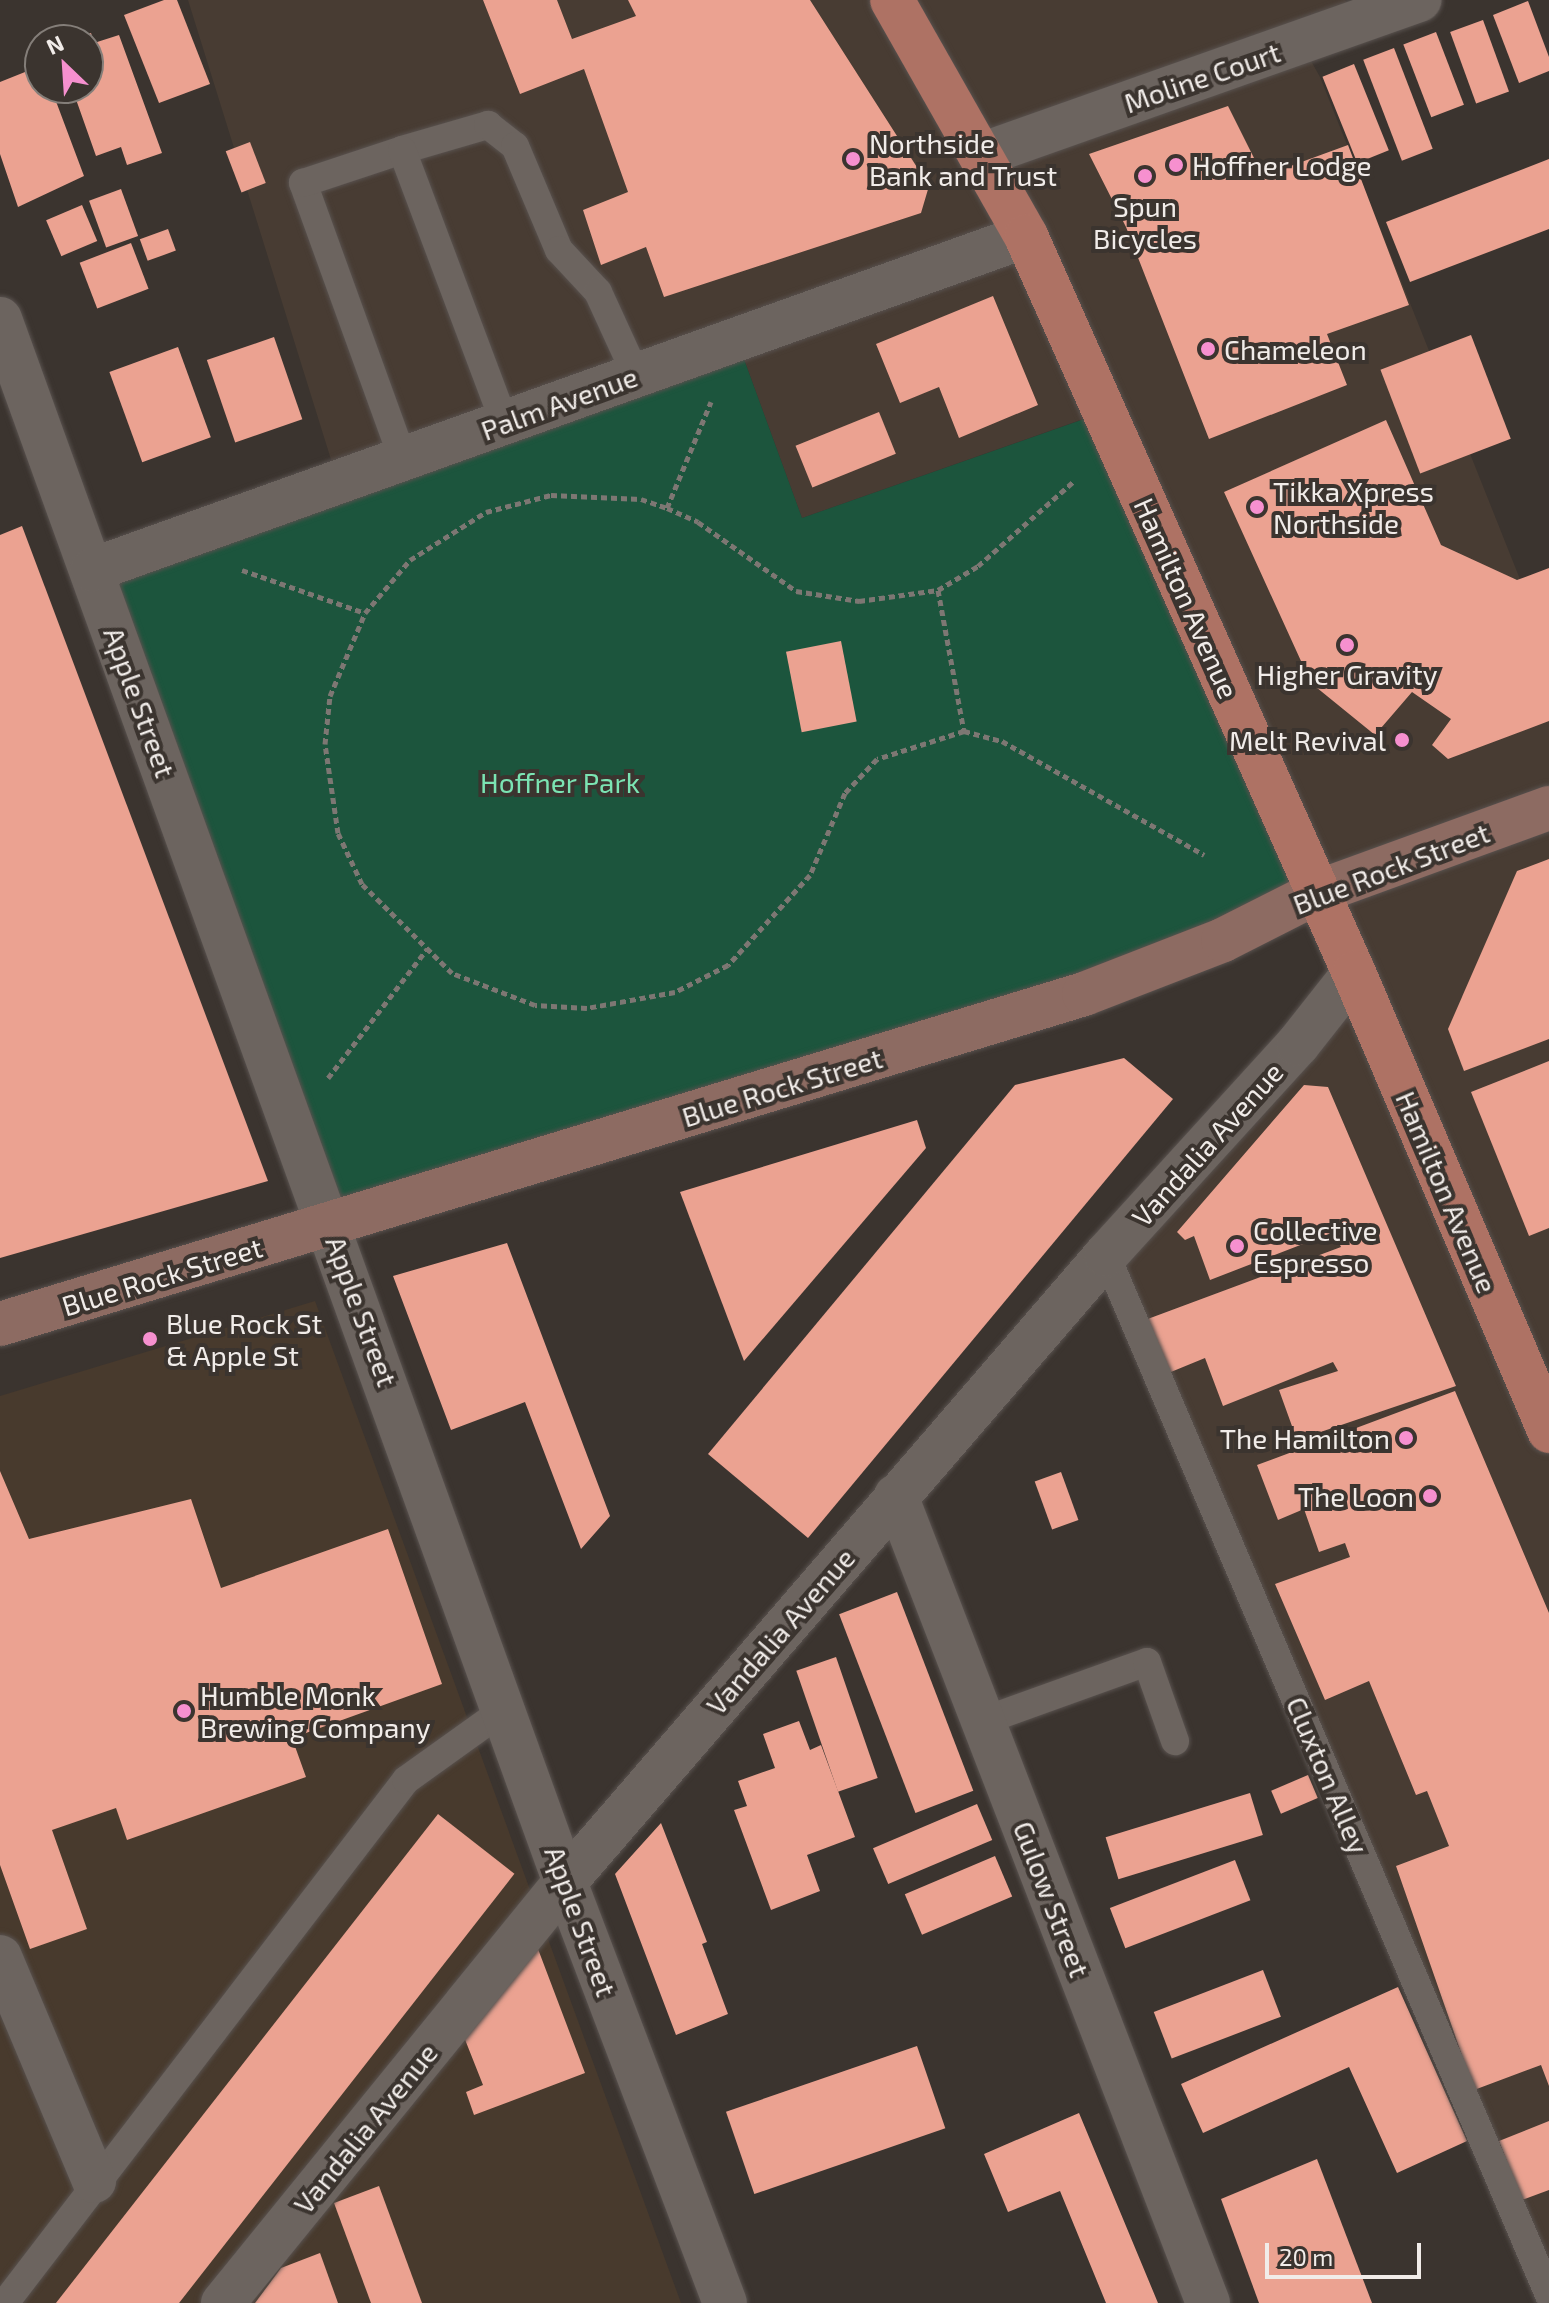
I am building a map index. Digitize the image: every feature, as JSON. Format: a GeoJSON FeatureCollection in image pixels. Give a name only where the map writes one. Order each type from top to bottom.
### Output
{"type":"FeatureCollection","features":[{"type":"Feature","properties":{"kind":"main road","name":"Hamilton Avenue"},"geometry":{"type":"LineString","coordinates":[[892,0],[984,154],[1026,236],[1354,973],[1549,1431]]}},
{"type":"Feature","properties":{"kind":"street","name":"Moline Court"},"geometry":{"type":"LineString","coordinates":[[984,154],[1420,0]]}},
{"type":"Feature","properties":{"kind":"street","name":"Palm Avenue"},"geometry":{"type":"LineString","coordinates":[[92,570],[1026,236]]}},
{"type":"Feature","properties":{"kind":"street","name":"Apple Street"},"geometry":{"type":"LineString","coordinates":[[0,319],[331,1226],[565,1882],[725,2303]]}},
{"type":"Feature","properties":{"kind":"street","name":"Blue Rock Street"},"geometry":{"type":"LineString","coordinates":[[0,1324],[331,1226],[1084,994],[1223,940],[1318,892],[1549,808]]}},
{"type":"Feature","properties":{"kind":"street","name":"Vandalia Avenue"},"geometry":{"type":"LineString","coordinates":[[223,2303],[565,1882],[1106,1255],[1298,1044],[1354,973]]}},
{"type":"Feature","properties":{"kind":"street","name":"Gulow Street"},"geometry":{"type":"LineString","coordinates":[[896,1496],[1208,2303]]}},
{"type":"Feature","properties":{"kind":"street"},"geometry":{"type":"LineString","coordinates":[[0,1957],[94,2181]]}},
{"type":"Feature","properties":{"kind":"lane"},"geometry":{"type":"LineString","coordinates":[[403,459],[303,183],[488,125],[515,146],[559,250],[598,292],[636,375]]}},
{"type":"Feature","properties":{"kind":"lane"},"geometry":{"type":"LineString","coordinates":[[402,150],[504,422]]}},
{"type":"Feature","properties":{"kind":"lane","name":"Cluxton Alley"},"geometry":{"type":"LineString","coordinates":[[1106,1255],[1549,2295]]}},
{"type":"Feature","properties":{"kind":"lane"},"geometry":{"type":"LineString","coordinates":[[983,1721],[1147,1662],[1175,1741]]}},
{"type":"Feature","properties":{"kind":"lane"},"geometry":{"type":"LineString","coordinates":[[5,2303],[94,2181],[406,1780],[505,1709]]}},
{"type":"Feature","properties":{"kind":"path"},"geometry":{"type":"LineString","coordinates":[[667,508],[737,340]]}},
{"type":"Feature","properties":{"kind":"path"},"geometry":{"type":"LineString","coordinates":[[1074,481],[978,566],[938,590],[859,601],[796,591],[698,522],[641,499],[551,495],[486,512],[410,560],[365,613],[330,696],[325,744],[338,833],[362,884],[452,973],[535,1005],[587,1008],[675,992],[728,965],[810,875],[845,793],[877,759],[964,731],[1002,741],[1204,855]]}},
{"type":"Feature","properties":{"kind":"path"},"geometry":{"type":"LineString","coordinates":[[236,568],[365,613]]}},
{"type":"Feature","properties":{"kind":"path"},"geometry":{"type":"LineString","coordinates":[[938,590],[964,731]]}},
{"type":"Feature","properties":{"kind":"path"},"geometry":{"type":"LineString","coordinates":[[326,1081],[427,949]]}},
{"type":"Feature","properties":{"kind":"shaded area"},"geometry":{"type":"Polygon","coordinates":[[[188,0],[1345,0],[1360,22],[1301,43],[1320,77],[1549,652],[1549,2295],[1106,1255],[1354,973],[1103,412],[802,518],[737,340],[338,482],[188,0]]]}},
{"type":"Feature","properties":{"kind":"shaded area"},"geometry":{"type":"Polygon","coordinates":[[[315,1301],[681,2303],[0,2303],[0,1396],[315,1301]]]}},
{"type":"Feature","properties":{"kind":"green space","name":"Hoffner Park"},"geometry":{"type":"Polygon","coordinates":[[[737,340],[802,518],[1104,412],[1318,892],[331,1226],[92,570],[737,340]]]}},
{"type":"Feature","properties":{"kind":"building"},"geometry":{"type":"Polygon","coordinates":[[[164,0],[177,0],[210,84],[159,103],[124,15],[164,0]]]}},
{"type":"Feature","properties":{"kind":"building"},"geometry":{"type":"Polygon","coordinates":[[[483,0],[557,0],[572,39],[636,16],[628,0],[810,0],[929,186],[921,213],[664,297],[646,247],[601,265],[583,210],[628,192],[584,69],[520,94],[483,0]]]}},
{"type":"Feature","properties":{"kind":"building"},"geometry":{"type":"Polygon","coordinates":[[[1528,1],[1549,57],[1549,71],[1519,83],[1493,15],[1528,1]]]}},
{"type":"Feature","properties":{"kind":"building"},"geometry":{"type":"Polygon","coordinates":[[[1483,20],[1509,91],[1476,103],[1450,32],[1483,20]]]}},
{"type":"Feature","properties":{"kind":"building"},"geometry":{"type":"Polygon","coordinates":[[[1436,32],[1464,105],[1431,117],[1403,45],[1436,32]]]}},
{"type":"Feature","properties":{"kind":"building"},"geometry":{"type":"Polygon","coordinates":[[[119,35],[162,153],[127,165],[121,147],[96,156],[78,104],[104,104],[104,40],[119,35]]]}},
{"type":"Feature","properties":{"kind":"building"},"geometry":{"type":"Polygon","coordinates":[[[1394,48],[1433,149],[1402,161],[1363,60],[1394,48]]]}},
{"type":"Feature","properties":{"kind":"building"},"geometry":{"type":"Polygon","coordinates":[[[1354,64],[1389,150],[1357,163],[1322,77],[1354,64]]]}},
{"type":"Feature","properties":{"kind":"building"},"geometry":{"type":"Polygon","coordinates":[[[24,72],[24,104],[57,104],[84,176],[18,207],[0,154],[0,82],[24,72]]]}},
{"type":"Feature","properties":{"kind":"building"},"geometry":{"type":"Polygon","coordinates":[[[1228,106],[1263,176],[1348,145],[1409,305],[1327,334],[1347,385],[1209,439],[1126,227],[1089,154],[1228,106]]]}},
{"type":"Feature","properties":{"kind":"building"},"geometry":{"type":"Polygon","coordinates":[[[250,142],[266,183],[241,192],[226,151],[250,142]]]}},
{"type":"Feature","properties":{"kind":"building"},"geometry":{"type":"Polygon","coordinates":[[[1549,159],[1549,229],[1410,282],[1386,222],[1549,159]]]}},
{"type":"Feature","properties":{"kind":"building"},"geometry":{"type":"Polygon","coordinates":[[[121,189],[138,236],[106,248],[89,201],[121,189]]]}},
{"type":"Feature","properties":{"kind":"building"},"geometry":{"type":"Polygon","coordinates":[[[82,205],[97,241],[61,256],[46,220],[82,205]]]}},
{"type":"Feature","properties":{"kind":"building"},"geometry":{"type":"Polygon","coordinates":[[[168,229],[176,251],[148,261],[140,239],[168,229]]]}},
{"type":"Feature","properties":{"kind":"building"},"geometry":{"type":"Polygon","coordinates":[[[131,243],[149,289],[97,308],[80,263],[131,243]]]}},
{"type":"Feature","properties":{"kind":"building"},"geometry":{"type":"Polygon","coordinates":[[[993,296],[1038,405],[959,438],[939,387],[900,403],[876,344],[993,296]]]}},
{"type":"Feature","properties":{"kind":"building"},"geometry":{"type":"Polygon","coordinates":[[[1471,335],[1511,439],[1420,473],[1380,370],[1471,335]]]}},
{"type":"Feature","properties":{"kind":"building"},"geometry":{"type":"Polygon","coordinates":[[[274,337],[302,419],[235,442],[207,360],[274,337]]]}},
{"type":"Feature","properties":{"kind":"building"},"geometry":{"type":"Polygon","coordinates":[[[178,347],[211,437],[142,462],[109,372],[178,347]]]}},
{"type":"Feature","properties":{"kind":"building"},"geometry":{"type":"Polygon","coordinates":[[[879,412],[896,454],[812,487],[796,446],[879,412]]]}},
{"type":"Feature","properties":{"kind":"building"},"geometry":{"type":"Polygon","coordinates":[[[1386,420],[1441,545],[1517,580],[1549,568],[1549,721],[1448,759],[1432,745],[1451,719],[1412,692],[1375,735],[1311,683],[1224,492],[1386,420]]]}},
{"type":"Feature","properties":{"kind":"building"},"geometry":{"type":"Polygon","coordinates":[[[22,526],[268,1181],[0,1258],[0,535],[22,526]]]}},
{"type":"Feature","properties":{"kind":"building"},"geometry":{"type":"Polygon","coordinates":[[[841,641],[857,721],[802,732],[786,652],[841,641]]]}},
{"type":"Feature","properties":{"kind":"building"},"geometry":{"type":"Polygon","coordinates":[[[1549,859],[1549,1039],[1464,1071],[1448,1029],[1517,871],[1549,859]]]}},
{"type":"Feature","properties":{"kind":"building"},"geometry":{"type":"Polygon","coordinates":[[[1124,1058],[1173,1099],[808,1538],[708,1454],[1015,1085],[1124,1058]]]}},
{"type":"Feature","properties":{"kind":"building"},"geometry":{"type":"Polygon","coordinates":[[[1549,1061],[1549,1228],[1529,1236],[1471,1092],[1549,1061]]]}},
{"type":"Feature","properties":{"kind":"building"},"geometry":{"type":"Polygon","coordinates":[[[1304,1085],[1328,1087],[1456,1386],[1297,1440],[1279,1390],[1338,1371],[1333,1362],[1223,1406],[1205,1358],[1166,1374],[1145,1320],[1341,1247],[1334,1232],[1210,1280],[1194,1236],[1185,1240],[1177,1232],[1304,1085]]]}},
{"type":"Feature","properties":{"kind":"building"},"geometry":{"type":"Polygon","coordinates":[[[917,1120],[926,1148],[744,1361],[680,1192],[917,1120]]]}},
{"type":"Feature","properties":{"kind":"building"},"geometry":{"type":"Polygon","coordinates":[[[507,1243],[610,1516],[581,1549],[525,1402],[451,1430],[393,1276],[507,1243]]]}},
{"type":"Feature","properties":{"kind":"building"},"geometry":{"type":"Polygon","coordinates":[[[1455,1391],[1549,1613],[1549,2086],[1541,2065],[1474,2090],[1396,1866],[1449,1846],[1427,1791],[1416,1795],[1369,1681],[1325,1700],[1275,1584],[1350,1557],[1345,1543],[1319,1552],[1304,1509],[1278,1520],[1257,1465],[1455,1391]]]}},
{"type":"Feature","properties":{"kind":"building","name":"Humble Monk Brewing Company"},"geometry":{"type":"Polygon","coordinates":[[[0,1471],[29,1539],[191,1499],[221,1588],[388,1529],[442,1684],[292,1738],[306,1777],[127,1840],[116,1808],[52,1830],[87,1929],[30,1949],[0,1865],[0,1471]]]}},
{"type":"Feature","properties":{"kind":"building"},"geometry":{"type":"Polygon","coordinates":[[[1061,1472],[1078,1520],[1052,1530],[1035,1482],[1061,1472]]]}},
{"type":"Feature","properties":{"kind":"building"},"geometry":{"type":"Polygon","coordinates":[[[897,1592],[973,1791],[915,1813],[839,1614],[897,1592]]]}},
{"type":"Feature","properties":{"kind":"building"},"geometry":{"type":"Polygon","coordinates":[[[836,1657],[878,1778],[838,1792],[796,1671],[836,1657]]]}},
{"type":"Feature","properties":{"kind":"building"},"geometry":{"type":"Polygon","coordinates":[[[799,1721],[810,1750],[821,1745],[855,1837],[807,1855],[820,1891],[771,1910],[734,1810],[747,1806],[738,1781],[775,1768],[763,1734],[799,1721]]]}},
{"type":"Feature","properties":{"kind":"building"},"geometry":{"type":"Polygon","coordinates":[[[1308,1775],[1318,1798],[1281,1814],[1271,1791],[1308,1775]]]}},
{"type":"Feature","properties":{"kind":"building"},"geometry":{"type":"Polygon","coordinates":[[[1250,1793],[1263,1835],[1118,1879],[1106,1837],[1250,1793]]]}},
{"type":"Feature","properties":{"kind":"building"},"geometry":{"type":"Polygon","coordinates":[[[977,1804],[992,1840],[888,1884],[873,1848],[977,1804]]]}},
{"type":"Feature","properties":{"kind":"building"},"geometry":{"type":"Polygon","coordinates":[[[438,1814],[514,1874],[179,2303],[56,2303],[438,1814]]]}},
{"type":"Feature","properties":{"kind":"building"},"geometry":{"type":"Polygon","coordinates":[[[661,1823],[707,1942],[702,1944],[728,2014],[676,2035],[615,1874],[661,1823]]]}},
{"type":"Feature","properties":{"kind":"building"},"geometry":{"type":"Polygon","coordinates":[[[995,1856],[1012,1897],[922,1935],[905,1894],[995,1856]]]}},
{"type":"Feature","properties":{"kind":"building"},"geometry":{"type":"Polygon","coordinates":[[[1235,1860],[1250,1900],[1125,1948],[1110,1908],[1235,1860]]]}},
{"type":"Feature","properties":{"kind":"building"},"geometry":{"type":"Polygon","coordinates":[[[538,1949],[585,2073],[474,2115],[466,2092],[483,2085],[464,2037],[538,1949]]]}},
{"type":"Feature","properties":{"kind":"building"},"geometry":{"type":"Polygon","coordinates":[[[1263,1970],[1281,2017],[1172,2059],[1154,2012],[1263,1970]]]}},
{"type":"Feature","properties":{"kind":"building"},"geometry":{"type":"Polygon","coordinates":[[[1398,1987],[1467,2141],[1397,2173],[1349,2067],[1203,2133],[1181,2084],[1398,1987]]]}},
{"type":"Feature","properties":{"kind":"building"},"geometry":{"type":"Polygon","coordinates":[[[917,2046],[945,2128],[754,2194],[726,2112],[917,2046]]]}},
{"type":"Feature","properties":{"kind":"building"},"geometry":{"type":"Polygon","coordinates":[[[1079,2113],[1158,2303],[1106,2303],[1060,2191],[1008,2212],[984,2154],[1079,2113]]]}},
{"type":"Feature","properties":{"kind":"building"},"geometry":{"type":"Polygon","coordinates":[[[1549,2121],[1549,2190],[1522,2200],[1499,2141],[1549,2121]]]}},
{"type":"Feature","properties":{"kind":"building"},"geometry":{"type":"Polygon","coordinates":[[[1317,2159],[1372,2303],[1259,2303],[1221,2199],[1317,2159]]]}},
{"type":"Feature","properties":{"kind":"building"},"geometry":{"type":"Polygon","coordinates":[[[379,2186],[422,2303],[371,2303],[334,2203],[379,2186]]]}},
{"type":"Feature","properties":{"kind":"building"},"geometry":{"type":"Polygon","coordinates":[[[320,2253],[338,2303],[255,2303],[281,2268],[320,2253]]]}},
{"type":"Feature","properties":{"kind":"place","name":"Northside Bank and Trust"},"geometry":{"type":"Point","coordinates":[853,159]}},
{"type":"Feature","properties":{"kind":"place","name":"Hoffner Lodge"},"geometry":{"type":"Point","coordinates":[1176,165]}},
{"type":"Feature","properties":{"kind":"place","name":"Spun Bicycles"},"geometry":{"type":"Point","coordinates":[1145,176]}},
{"type":"Feature","properties":{"kind":"place","name":"Chameleon"},"geometry":{"type":"Point","coordinates":[1208,349]}},
{"type":"Feature","properties":{"kind":"place","name":"Tikka Xpress Northside"},"geometry":{"type":"Point","coordinates":[1257,507]}},
{"type":"Feature","properties":{"kind":"place","name":"Higher Gravity"},"geometry":{"type":"Point","coordinates":[1347,645]}},
{"type":"Feature","properties":{"kind":"place","name":"Melt Revival"},"geometry":{"type":"Point","coordinates":[1402,740]}},
{"type":"Feature","properties":{"kind":"place","name":"Collective Espresso"},"geometry":{"type":"Point","coordinates":[1237,1246]}},
{"type":"Feature","properties":{"kind":"place","name":"Blue Rock St & Apple St"},"geometry":{"type":"Point","coordinates":[150,1339]}},
{"type":"Feature","properties":{"kind":"place","name":"The Hamilton"},"geometry":{"type":"Point","coordinates":[1406,1438]}},
{"type":"Feature","properties":{"kind":"place","name":"The Loon"},"geometry":{"type":"Point","coordinates":[1430,1496]}},
{"type":"Feature","properties":{"kind":"place","name":"Humble Monk Brewing Company"},"geometry":{"type":"Point","coordinates":[184,1711]}}]}
